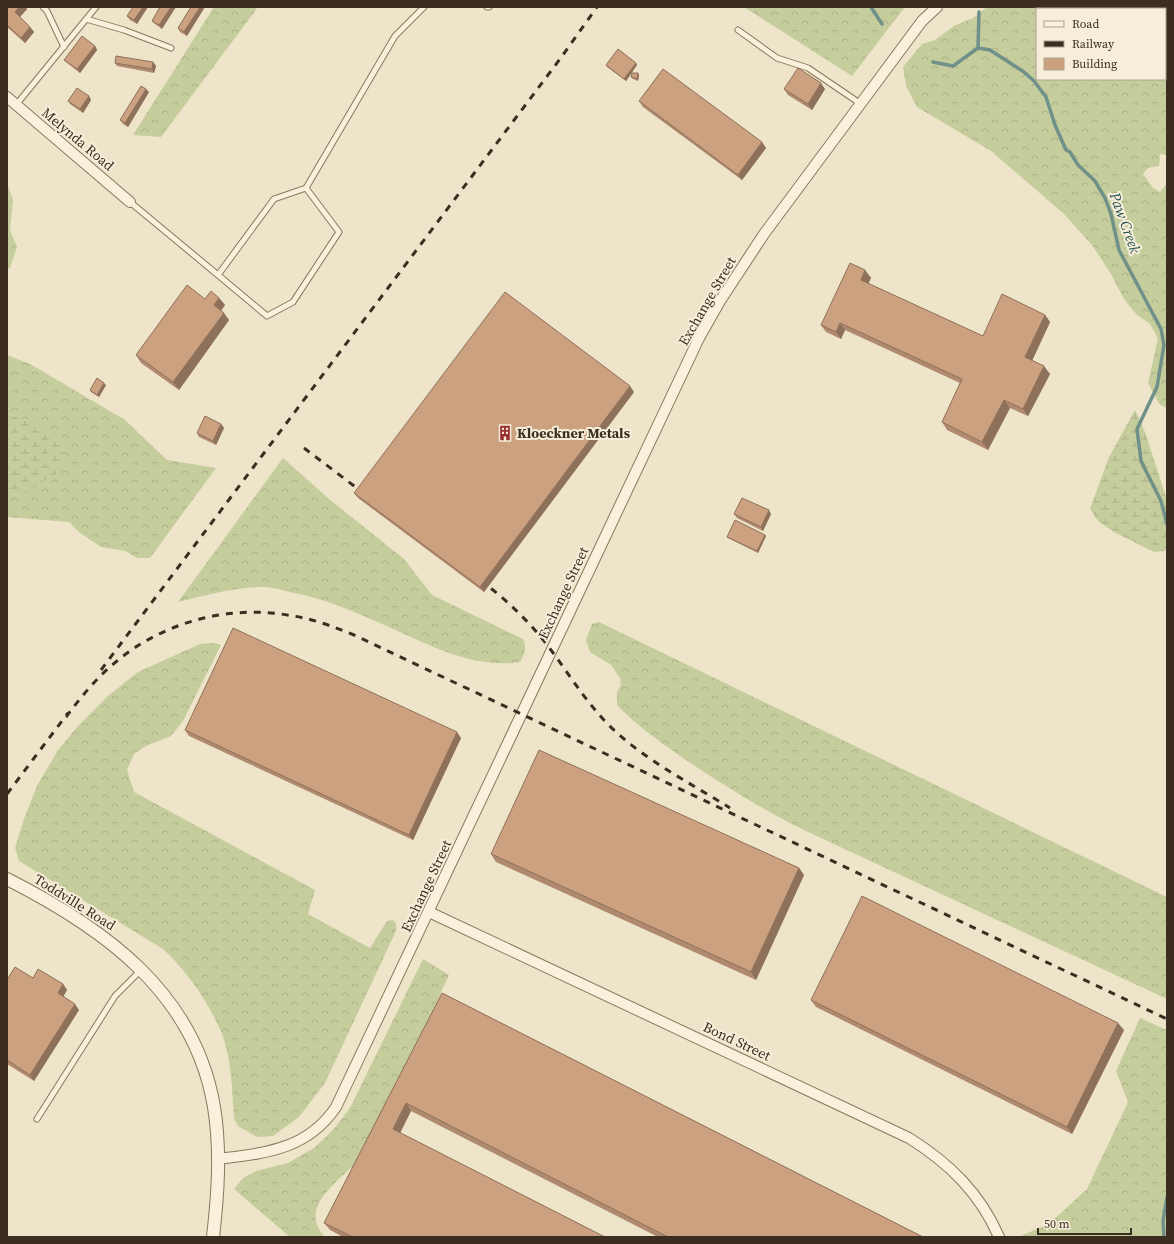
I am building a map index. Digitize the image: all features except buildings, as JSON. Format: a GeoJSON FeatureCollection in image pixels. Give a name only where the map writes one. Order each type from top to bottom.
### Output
{"type":"FeatureCollection","features":[{"type":"Feature","properties":{"kind":"street","name":"Exchange Street"},"geometry":{"type":"LineString","coordinates":[[218,1159],[265,1153],[285,1148],[311,1133],[331,1115],[429,912],[699,338],[720,301],[764,234],[922,21],[937,7]]}},
{"type":"Feature","properties":{"kind":"street","name":"Melynda Road"},"geometry":{"type":"LineString","coordinates":[[7,97],[130,202]]}},
{"type":"Feature","properties":{"kind":"street","name":"Toddville Road"},"geometry":{"type":"LineString","coordinates":[[7,880],[75,916],[110,941],[142,969],[168,1000],[187,1027],[198,1050],[215,1108],[218,1159],[213,1237]]}},
{"type":"Feature","properties":{"kind":"street","name":"Bond Street"},"geometry":{"type":"LineString","coordinates":[[429,912],[909,1138],[942,1160],[962,1179],[979,1200],[999,1237]]}},
{"type":"Feature","properties":{"kind":"lane"},"geometry":{"type":"LineString","coordinates":[[43,7],[47,11],[64,46]]}},
{"type":"Feature","properties":{"kind":"lane"},"geometry":{"type":"LineString","coordinates":[[16,105],[96,7]]}},
{"type":"Feature","properties":{"kind":"lane"},"geometry":{"type":"LineString","coordinates":[[218,275],[274,199],[306,188],[395,36],[424,7]]}},
{"type":"Feature","properties":{"kind":"lane"},"geometry":{"type":"LineString","coordinates":[[86,19],[124,30],[171,48]]}},
{"type":"Feature","properties":{"kind":"lane"},"geometry":{"type":"LineString","coordinates":[[738,30],[777,58],[808,68],[861,104]]}},
{"type":"Feature","properties":{"kind":"lane"},"geometry":{"type":"LineString","coordinates":[[130,202],[267,316],[293,302],[339,232],[306,188]]}},
{"type":"Feature","properties":{"kind":"lane"},"geometry":{"type":"LineString","coordinates":[[37,1119],[115,996],[142,969]]}},
{"type":"Feature","properties":{"kind":"green space"},"geometry":{"type":"Polygon","coordinates":[[[214,7],[258,7],[161,137],[133,135],[214,7]]]}},
{"type":"Feature","properties":{"kind":"green space"},"geometry":{"type":"Polygon","coordinates":[[[744,7],[905,7],[852,76],[744,7]]]}},
{"type":"Feature","properties":{"kind":"green space"},"geometry":{"type":"Polygon","coordinates":[[[987,7],[1167,7],[1167,155],[1160,154],[1159,166],[1148,168],[1143,174],[1153,188],[1160,192],[1167,183],[1167,408],[1160,405],[1148,383],[1158,338],[1150,324],[1136,314],[1124,299],[1111,274],[1092,245],[1064,214],[991,151],[917,107],[906,86],[903,67],[922,44],[935,40],[954,26],[973,18],[987,7]]]}},
{"type":"Feature","properties":{"kind":"green space"},"geometry":{"type":"Polygon","coordinates":[[[7,183],[13,200],[10,230],[17,247],[10,268],[7,269],[7,183]]]}},
{"type":"Feature","properties":{"kind":"green space"},"geometry":{"type":"Polygon","coordinates":[[[7,355],[30,364],[125,420],[167,460],[216,468],[150,558],[137,558],[125,551],[101,547],[79,532],[69,522],[7,517],[7,494],[21,495],[34,486],[30,421],[7,414],[7,355]]]}},
{"type":"Feature","properties":{"kind":"green space"},"geometry":{"type":"Polygon","coordinates":[[[1135,410],[1145,432],[1167,500],[1167,547],[1164,551],[1154,552],[1114,532],[1098,521],[1090,509],[1109,457],[1135,410]]]}},
{"type":"Feature","properties":{"kind":"green space"},"geometry":{"type":"Polygon","coordinates":[[[7,414],[30,421],[60,440],[64,458],[57,473],[21,495],[7,494],[7,414]]]}},
{"type":"Feature","properties":{"kind":"green space"},"geometry":{"type":"Polygon","coordinates":[[[283,458],[329,499],[404,559],[432,595],[523,639],[525,650],[520,662],[484,662],[449,653],[339,606],[272,588],[253,587],[231,590],[178,602],[283,458]]]}},
{"type":"Feature","properties":{"kind":"green space"},"geometry":{"type":"Polygon","coordinates":[[[599,622],[1167,897],[1167,999],[806,831],[722,784],[644,730],[617,705],[617,692],[621,685],[620,678],[611,665],[590,652],[586,640],[592,624],[599,622]]]}},
{"type":"Feature","properties":{"kind":"green space"},"geometry":{"type":"Polygon","coordinates":[[[213,643],[221,645],[183,721],[171,736],[146,746],[134,754],[127,770],[134,792],[315,890],[308,914],[370,948],[387,921],[393,920],[396,923],[396,931],[325,1083],[299,1117],[273,1136],[257,1137],[238,1126],[234,1119],[230,1065],[222,1034],[217,1022],[197,988],[181,968],[163,949],[19,861],[15,848],[24,819],[37,786],[58,750],[78,726],[108,696],[138,672],[200,644],[213,643]]]}},
{"type":"Feature","properties":{"kind":"green space"},"geometry":{"type":"Polygon","coordinates":[[[423,959],[449,975],[375,1134],[360,1158],[333,1184],[319,1204],[316,1215],[317,1226],[325,1237],[290,1237],[234,1189],[243,1178],[256,1171],[288,1163],[314,1148],[333,1130],[350,1108],[423,959]]]}},
{"type":"Feature","properties":{"kind":"green space"},"geometry":{"type":"Polygon","coordinates":[[[1140,1018],[1167,1030],[1167,1237],[1018,1237],[1049,1224],[1087,1189],[1128,1102],[1116,1071],[1140,1018]]]}},
{"type":"Feature","properties":{"kind":"waterway"},"geometry":{"type":"LineString","coordinates":[[871,7],[882,24]]}},
{"type":"Feature","properties":{"kind":"waterway","name":"Paw Creek"},"geometry":{"type":"LineString","coordinates":[[978,48],[979,12]]}},
{"type":"Feature","properties":{"kind":"waterway","name":"Paw Creek"},"geometry":{"type":"LineString","coordinates":[[978,48],[990,50],[1024,72],[1034,81],[1046,97],[1055,125],[1066,150],[1070,152],[1078,165],[1095,181],[1105,198],[1111,214],[1119,250],[1161,329],[1164,345],[1157,387],[1137,429],[1141,461],[1161,501],[1167,524]]}},
{"type":"Feature","properties":{"kind":"waterway"},"geometry":{"type":"LineString","coordinates":[[933,62],[953,66],[978,48]]}},
{"type":"Feature","properties":{"kind":"waterway","name":"Paw Creek"},"geometry":{"type":"LineString","coordinates":[[1164,1237],[1163,1221],[1167,1197]]}},
{"type":"Feature","properties":{"kind":"railway"},"geometry":{"type":"LineString","coordinates":[[101,670],[560,59],[597,7]]}},
{"type":"Feature","properties":{"kind":"railway"},"geometry":{"type":"LineString","coordinates":[[304,448],[366,495]]}},
{"type":"Feature","properties":{"kind":"railway"},"geometry":{"type":"LineString","coordinates":[[480,580],[527,621],[551,650],[589,702],[616,732],[631,745],[663,767],[730,808]]}},
{"type":"Feature","properties":{"kind":"railway"},"geometry":{"type":"LineString","coordinates":[[66,717],[77,702],[117,661],[156,635],[178,626],[223,614],[247,612],[270,613],[309,619],[354,635],[1167,1019]]}},
{"type":"Feature","properties":{"kind":"railway"},"geometry":{"type":"LineString","coordinates":[[7,794],[68,713]]}},
{"type":"Feature","properties":{"kind":"place","name":"Kloeckner Metals"},"geometry":{"type":"Point","coordinates":[505,433]}}]}
